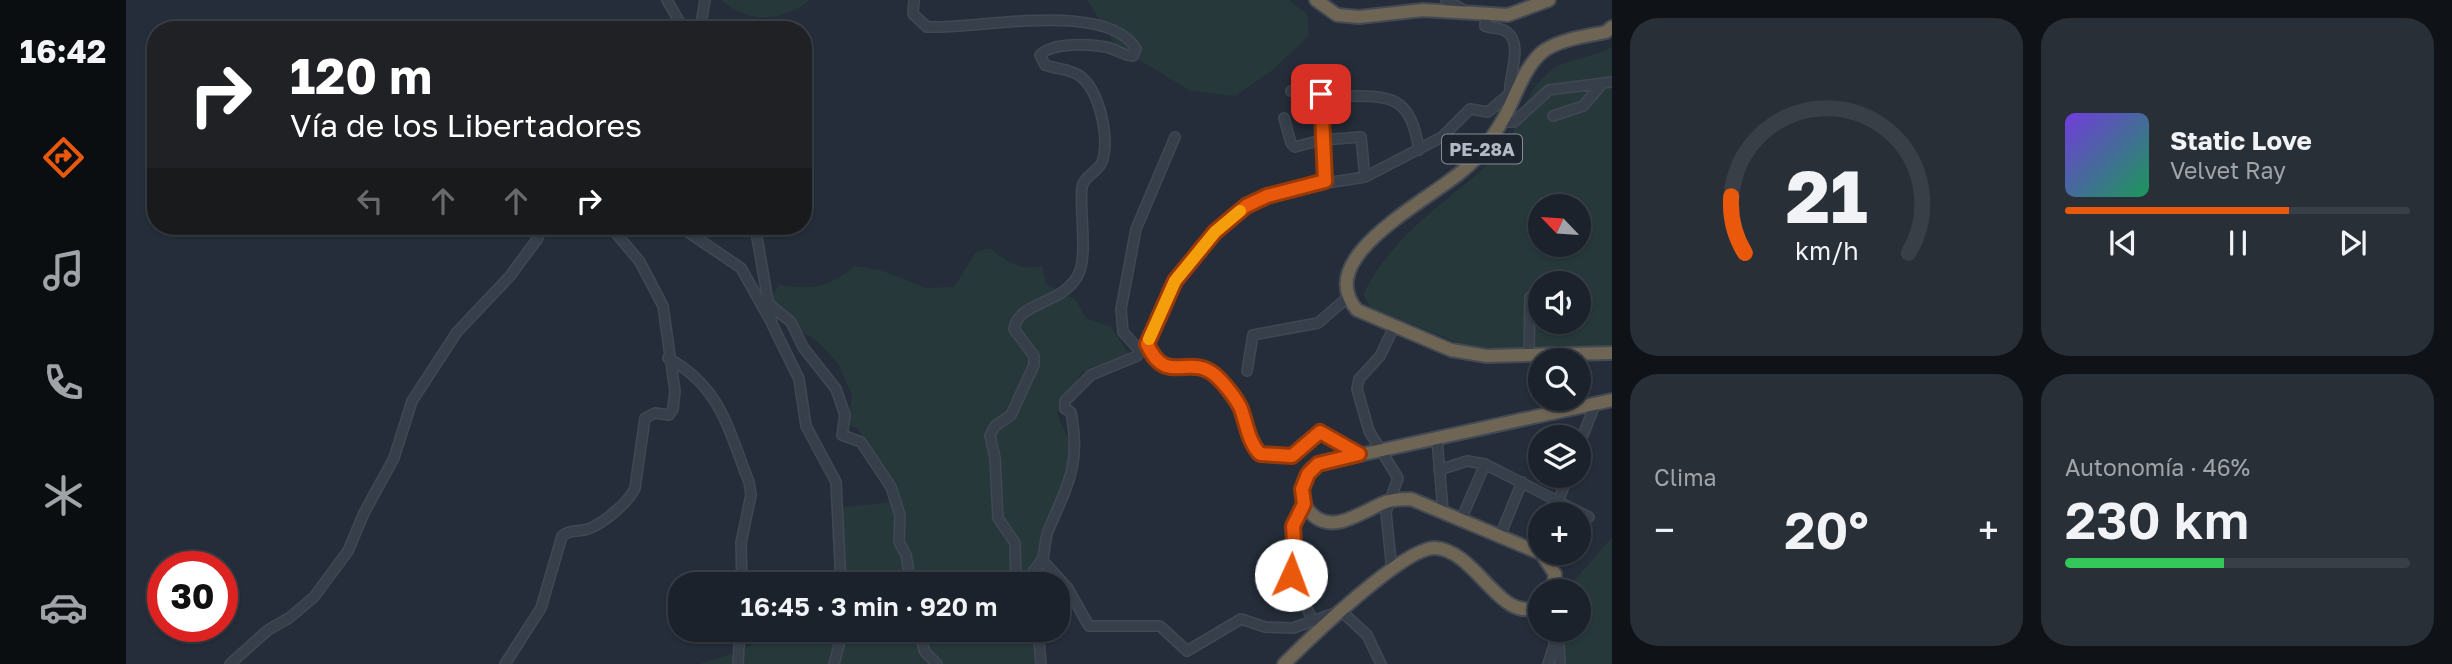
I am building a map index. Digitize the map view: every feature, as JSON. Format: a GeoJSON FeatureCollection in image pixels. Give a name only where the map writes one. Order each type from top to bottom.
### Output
{"type":"FeatureCollection","features":[{"type":"Feature","properties":{"kind":"highway"},"geometry":{"type":"LineString","coordinates":[[1316,0],[1337,15],[1359,17],[1423,10],[1508,15],[1549,0]]}},
{"type":"Feature","properties":{"kind":"highway","name":"PE-28A"},"geometry":{"type":"LineString","coordinates":[[1347,298],[1347,278],[1358,254],[1376,235],[1474,161],[1502,122],[1510,99],[1529,69],[1544,51],[1560,43],[1606,32],[1612,27]]}},
{"type":"Feature","properties":{"kind":"highway"},"geometry":{"type":"LineString","coordinates":[[1347,298],[1357,310],[1451,350],[1487,356],[1528,356]]}},
{"type":"Feature","properties":{"kind":"highway"},"geometry":{"type":"LineString","coordinates":[[1591,354],[1612,353]]}},
{"type":"Feature","properties":{"kind":"highway"},"geometry":{"type":"LineString","coordinates":[[1528,545],[1411,499],[1389,502],[1342,522],[1331,523],[1314,516],[1304,504],[1304,484],[1315,465],[1612,400]]}},
{"type":"Feature","properties":{"kind":"highway"},"geometry":{"type":"LineString","coordinates":[[1284,664],[1341,611],[1418,552],[1443,550],[1466,559],[1510,605],[1528,609]]}},
{"type":"Feature","properties":{"kind":"street"},"geometry":{"type":"LineString","coordinates":[[667,0],[679,21]]}},
{"type":"Feature","properties":{"kind":"street"},"geometry":{"type":"LineString","coordinates":[[693,0],[705,3],[700,21]]}},
{"type":"Feature","properties":{"kind":"street"},"geometry":{"type":"LineString","coordinates":[[914,0],[913,14],[927,27],[1003,19],[1090,17],[1116,27],[1136,49],[1133,56],[1128,56],[1104,46],[1058,47],[1047,49],[1040,55],[1045,65],[1076,74],[1088,84],[1094,96],[1104,143],[1102,162],[1083,185],[1081,269],[1073,281],[1050,302],[1028,308],[1016,321],[1014,329],[1035,361],[1011,415],[995,426],[990,436],[995,458],[998,517],[1016,543],[1016,572]]}},
{"type":"Feature","properties":{"kind":"street"},"geometry":{"type":"LineString","coordinates":[[1034,572],[1042,560],[1048,532],[1075,464],[1073,420],[1071,412],[1065,409],[1065,401],[1091,375],[1129,360],[1144,348],[1175,281],[1215,232],[1246,206],[1267,196],[1325,181],[1365,177],[1452,130],[1470,108],[1488,112],[1510,99],[1514,43],[1510,33],[1485,26],[1480,15],[1446,0]]}},
{"type":"Feature","properties":{"kind":"street"},"geometry":{"type":"LineString","coordinates":[[1553,116],[1583,106],[1608,83]]}},
{"type":"Feature","properties":{"kind":"street"},"geometry":{"type":"LineString","coordinates":[[1502,122],[1514,122],[1549,90],[1608,83]]}},
{"type":"Feature","properties":{"kind":"street"},"geometry":{"type":"LineString","coordinates":[[1291,91],[1381,95],[1396,101],[1416,129],[1419,149]]}},
{"type":"Feature","properties":{"kind":"street"},"geometry":{"type":"LineString","coordinates":[[1321,94],[1321,140],[1325,181]]}},
{"type":"Feature","properties":{"kind":"street"},"geometry":{"type":"LineString","coordinates":[[1284,118],[1292,145],[1302,147],[1321,140],[1361,137],[1365,177]]}},
{"type":"Feature","properties":{"kind":"street"},"geometry":{"type":"LineString","coordinates":[[1175,137],[1136,229],[1121,309],[1123,332],[1164,367],[1198,368],[1215,375],[1240,406],[1249,436],[1260,454],[1292,456],[1320,432],[1359,454]]}},
{"type":"Feature","properties":{"kind":"street"},"geometry":{"type":"LineString","coordinates":[[230,664],[268,631],[314,597],[348,551],[364,513],[394,458],[412,401],[457,332],[510,276],[539,235]]}},
{"type":"Feature","properties":{"kind":"street"},"geometry":{"type":"LineString","coordinates":[[505,664],[541,608],[562,536],[566,532],[591,528],[632,494],[645,418],[654,412],[669,415],[673,409],[675,391],[668,358],[663,306],[640,262],[618,235]]}},
{"type":"Feature","properties":{"kind":"street"},"geometry":{"type":"LineString","coordinates":[[692,235],[741,268],[799,379],[806,426],[836,482],[840,572]]}},
{"type":"Feature","properties":{"kind":"street"},"geometry":{"type":"LineString","coordinates":[[757,235],[772,324]]}},
{"type":"Feature","properties":{"kind":"street"},"geometry":{"type":"LineString","coordinates":[[1247,371],[1254,335],[1318,323],[1347,298]]}},
{"type":"Feature","properties":{"kind":"street"},"geometry":{"type":"LineString","coordinates":[[769,304],[791,322],[803,347],[836,389],[845,415],[842,435],[861,442],[891,486],[900,515],[899,542],[906,555],[909,572]]}},
{"type":"Feature","properties":{"kind":"street"},"geometry":{"type":"LineString","coordinates":[[1392,571],[1386,528],[1389,502],[1398,478],[1384,451],[1369,431],[1357,389],[1359,379],[1380,356],[1394,327]]}},
{"type":"Feature","properties":{"kind":"street"},"geometry":{"type":"LineString","coordinates":[[668,358],[681,365],[714,395],[749,482],[751,495],[741,543],[742,572]]}},
{"type":"Feature","properties":{"kind":"street"},"geometry":{"type":"LineString","coordinates":[[1587,425],[1596,402]]}},
{"type":"Feature","properties":{"kind":"street"},"geometry":{"type":"LineString","coordinates":[[1437,439],[1443,511]]}},
{"type":"Feature","properties":{"kind":"street"},"geometry":{"type":"LineString","coordinates":[[1439,470],[1467,461],[1485,464],[1559,501],[1564,488]]}},
{"type":"Feature","properties":{"kind":"street"},"geometry":{"type":"LineString","coordinates":[[1461,520],[1485,464]]}},
{"type":"Feature","properties":{"kind":"street"},"geometry":{"type":"LineString","coordinates":[[1500,536],[1522,482]]}},
{"type":"Feature","properties":{"kind":"street"},"geometry":{"type":"LineString","coordinates":[[1304,504],[1293,526],[1295,557],[1291,575],[1313,621]]}},
{"type":"Feature","properties":{"kind":"street"},"geometry":{"type":"LineString","coordinates":[[1042,560],[1067,587],[1086,624],[1163,626],[1185,651],[1192,651],[1241,619],[1278,629],[1293,628],[1341,611],[1367,635],[1381,664]]}},
{"type":"Feature","properties":{"kind":"street"},"geometry":{"type":"LineString","coordinates":[[738,664],[739,642]]}},
{"type":"Feature","properties":{"kind":"street"},"geometry":{"type":"LineString","coordinates":[[834,664],[840,642]]}},
{"type":"Feature","properties":{"kind":"street"},"geometry":{"type":"LineString","coordinates":[[922,642],[925,652],[937,664]]}},
{"type":"Feature","properties":{"kind":"street"},"geometry":{"type":"LineString","coordinates":[[1039,642],[1041,664]]}},
{"type":"Feature","properties":{"kind":"street"},"geometry":{"type":"LineString","coordinates":[[1548,664],[1554,642]]}},
{"type":"Feature","properties":{"kind":"street"},"geometry":{"type":"LineString","coordinates":[[1557,642],[1560,664]]}},
{"type":"Feature","properties":{"kind":"shaded area"},"geometry":{"type":"Polygon","coordinates":[[[721,0],[810,0],[788,13],[765,17],[742,13],[721,0]]]}},
{"type":"Feature","properties":{"kind":"shaded area"},"geometry":{"type":"Polygon","coordinates":[[[1087,0],[1288,0],[1307,14],[1309,36],[1274,69],[1235,96],[1191,91],[1116,46],[1087,0]]]}},
{"type":"Feature","properties":{"kind":"shaded area"},"geometry":{"type":"Polygon","coordinates":[[[1612,47],[1612,348],[1521,350],[1466,346],[1370,307],[1363,294],[1389,254],[1434,209],[1495,157],[1514,130],[1536,85],[1564,63],[1612,47]]]}},
{"type":"Feature","properties":{"kind":"shaded area"},"geometry":{"type":"Polygon","coordinates":[[[990,248],[1014,264],[1042,266],[1046,284],[1076,300],[1086,318],[1111,327],[1133,360],[1082,372],[1057,412],[1069,442],[1068,473],[1057,515],[1031,572],[841,572],[838,508],[899,501],[884,469],[857,428],[847,426],[852,396],[838,363],[817,341],[784,320],[768,295],[774,293],[779,285],[820,286],[855,266],[880,270],[926,288],[954,287],[976,252],[990,248]]]}},
{"type":"Feature","properties":{"kind":"shaded area"},"geometry":{"type":"Polygon","coordinates":[[[1612,537],[1612,664],[1557,664],[1561,642],[1591,642],[1591,579],[1575,579],[1588,565],[1591,565],[1591,561],[1612,537]]]}},
{"type":"Feature","properties":{"kind":"shaded area"},"geometry":{"type":"Polygon","coordinates":[[[758,642],[1033,642],[1035,664],[699,664],[741,651],[758,642]]]}},
{"type":"Feature","properties":{"kind":"slow traffic"},"geometry":{"type":"LineString","coordinates":[[1149,339],[1175,281],[1215,232],[1240,211]]}},
{"type":"Feature","properties":{"kind":"route"},"geometry":{"type":"LineString","coordinates":[[1291,575],[1295,562],[1293,526],[1304,504],[1302,489],[1308,474],[1315,465],[1359,454],[1320,432],[1313,435],[1303,450],[1292,456],[1260,454],[1249,436],[1240,406],[1215,375],[1198,368],[1164,367],[1157,363],[1147,344],[1175,281],[1215,232],[1246,206],[1267,196],[1325,181],[1321,140],[1321,94]]}}]}
